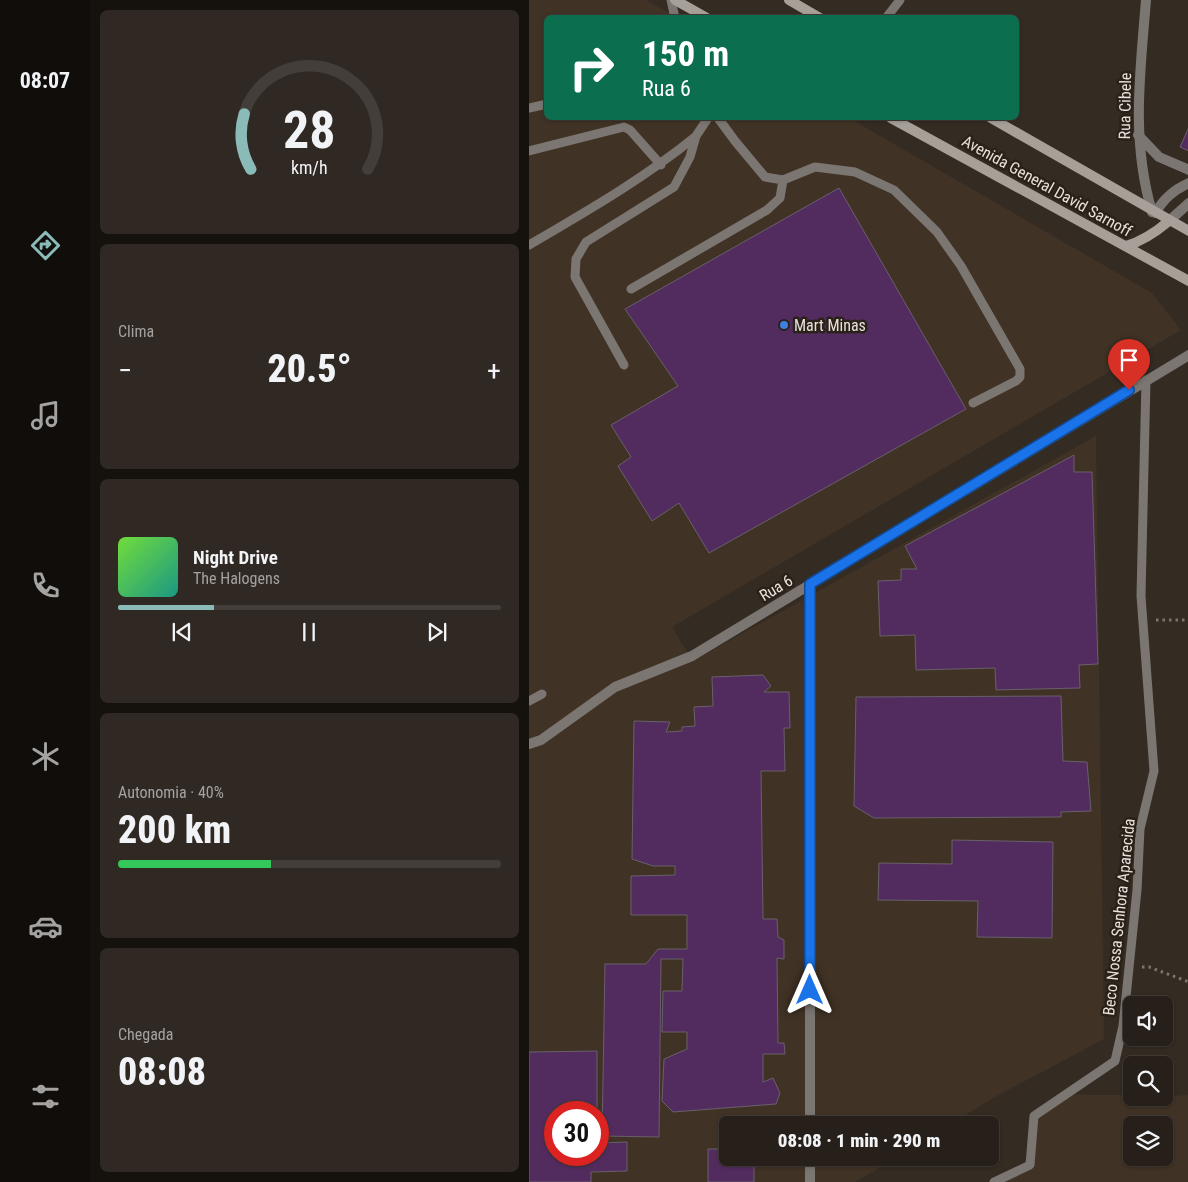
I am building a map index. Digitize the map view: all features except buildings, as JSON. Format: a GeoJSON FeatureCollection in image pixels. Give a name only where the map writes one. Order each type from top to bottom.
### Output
{"type":"FeatureCollection","features":[{"type":"Feature","properties":{"kind":"street"},"geometry":{"type":"LineString","coordinates":[[675,0],[702,15]]}},
{"type":"Feature","properties":{"kind":"street"},"geometry":{"type":"LineString","coordinates":[[789,0],[814,15]]}},
{"type":"Feature","properties":{"kind":"street","name":"Rua Cibele"},"geometry":{"type":"LineString","coordinates":[[1146,0],[1137,112],[1144,182],[1154,213]]}},
{"type":"Feature","properties":{"kind":"street","name":"Avenida General David Sarnoff"},"geometry":{"type":"LineString","coordinates":[[895,120],[1188,281]]}},
{"type":"Feature","properties":{"kind":"street","name":"Avenida General David Sarnoff"},"geometry":{"type":"LineString","coordinates":[[994,120],[1188,231]]}},
{"type":"Feature","properties":{"kind":"street"},"geometry":{"type":"LineString","coordinates":[[1138,135],[1159,157],[1188,170]]}},
{"type":"Feature","properties":{"kind":"street"},"geometry":{"type":"LineString","coordinates":[[1154,213],[1177,188],[1188,182]]}},
{"type":"Feature","properties":{"kind":"street"},"geometry":{"type":"LineString","coordinates":[[1126,246],[1156,232],[1188,203]]}},
{"type":"Feature","properties":{"kind":"street","name":"Rua 6"},"geometry":{"type":"LineString","coordinates":[[529,744],[541,740],[615,687],[692,656],[1188,355]]}},
{"type":"Feature","properties":{"kind":"street"},"geometry":{"type":"LineString","coordinates":[[810,584],[810,1116]]}},
{"type":"Feature","properties":{"kind":"street"},"geometry":{"type":"LineString","coordinates":[[810,1166],[810,1182]]}},
{"type":"Feature","properties":{"kind":"lane"},"geometry":{"type":"LineString","coordinates":[[671,0],[674,15]]}},
{"type":"Feature","properties":{"kind":"lane"},"geometry":{"type":"LineString","coordinates":[[888,15],[900,0]]}},
{"type":"Feature","properties":{"kind":"lane"},"geometry":{"type":"LineString","coordinates":[[529,108],[544,105]]}},
{"type":"Feature","properties":{"kind":"lane"},"geometry":{"type":"LineString","coordinates":[[529,244],[612,197],[661,165],[696,136],[707,120]]}},
{"type":"Feature","properties":{"kind":"lane"},"geometry":{"type":"LineString","coordinates":[[719,120],[765,177],[783,180],[815,167],[855,172],[894,190],[937,232],[961,266],[1020,369],[1020,377],[1015,381],[973,403]]}},
{"type":"Feature","properties":{"kind":"lane"},"geometry":{"type":"LineString","coordinates":[[529,151],[624,127],[631,130],[661,165]]}},
{"type":"Feature","properties":{"kind":"lane"},"geometry":{"type":"LineString","coordinates":[[624,364],[575,277],[576,259],[586,242],[674,187],[690,156],[696,136]]}},
{"type":"Feature","properties":{"kind":"lane"},"geometry":{"type":"LineString","coordinates":[[631,289],[767,210],[780,198],[783,180]]}},
{"type":"Feature","properties":{"kind":"lane","name":"Beco Nossa Senhora Aparecida"},"geometry":{"type":"LineString","coordinates":[[994,1182],[1030,1165],[1034,1116],[1115,1061],[1123,1026],[1140,829],[1154,771],[1141,596],[1146,380]]}},
{"type":"Feature","properties":{"kind":"lane"},"geometry":{"type":"LineString","coordinates":[[529,701],[542,694]]}},
{"type":"Feature","properties":{"kind":"path"},"geometry":{"type":"LineString","coordinates":[[1143,620],[1188,620]]}},
{"type":"Feature","properties":{"kind":"path"},"geometry":{"type":"LineString","coordinates":[[1129,966],[1149,968],[1188,982]]}},
{"type":"Feature","properties":{"kind":"shaded area"},"geometry":{"type":"Polygon","coordinates":[[[529,0],[646,0],[673,15],[544,15],[544,120],[852,120],[1152,293],[1181,330],[672,627],[693,661],[1096,436],[1104,1039],[995,1097],[964,1116],[719,1116],[719,1166],[882,1166],[855,1182],[529,1182],[529,0]]]}},
{"type":"Feature","properties":{"kind":"shaded area"},"geometry":{"type":"Polygon","coordinates":[[[1072,1095],[1123,1095],[1123,1106],[1173,1106],[1173,1096],[1188,1095],[1188,1182],[1003,1182],[1033,1168],[1036,1117],[1072,1095]]]}},
{"type":"Feature","properties":{"kind":"place","name":"Mart Minas"},"geometry":{"type":"Point","coordinates":[784,325]}},
{"type":"Feature","properties":{"kind":"route"},"geometry":{"type":"LineString","coordinates":[[810,990],[810,584],[1129,390]]}}]}
